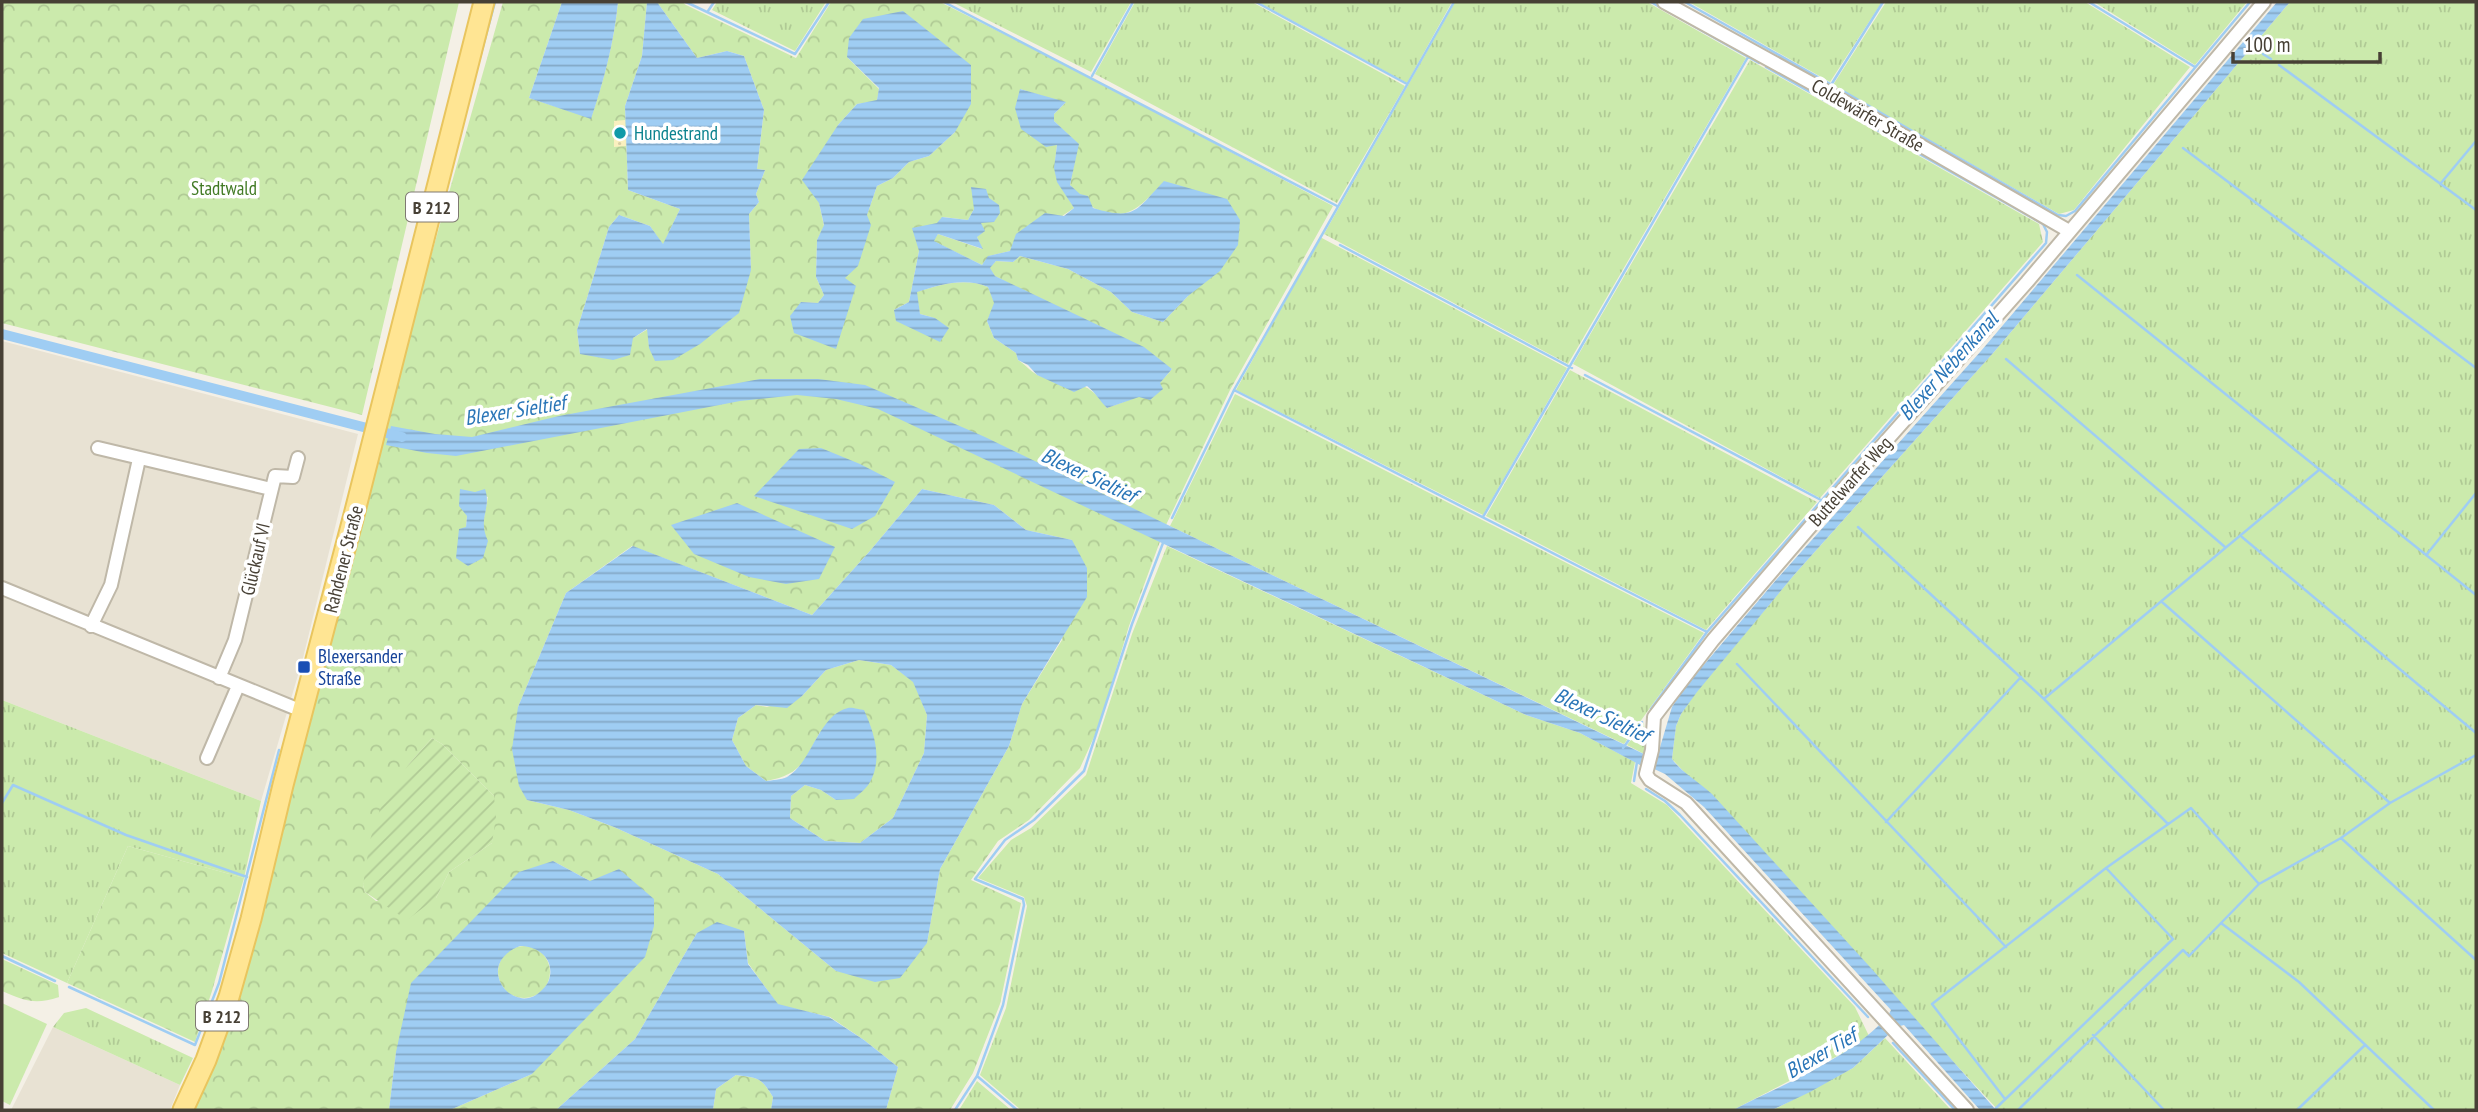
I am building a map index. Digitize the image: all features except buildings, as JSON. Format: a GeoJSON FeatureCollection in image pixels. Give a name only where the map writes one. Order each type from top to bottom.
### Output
{"type":"FeatureCollection","features":[{"type":"Feature","properties":{"kind":"main road","name":"Rahdener Straße"},"geometry":{"type":"LineString","coordinates":[[183,1110],[206,1060],[229,997],[251,919],[484,2]]}},
{"type":"Feature","properties":{"kind":"street","name":"Coldewärfer Straße"},"geometry":{"type":"LineString","coordinates":[[1664,2],[1833,95],[2069,231]]}},
{"type":"Feature","properties":{"kind":"street","name":"Buttelwarfer Weg"},"geometry":{"type":"LineString","coordinates":[[1966,1110],[1686,803],[1650,780],[1646,774],[1652,750],[1654,717],[1713,640],[2027,282],[2264,2]]}},
{"type":"Feature","properties":{"kind":"street"},"geometry":{"type":"LineString","coordinates":[[98,448],[271,489],[275,476],[293,477],[298,457]]}},
{"type":"Feature","properties":{"kind":"street"},"geometry":{"type":"LineString","coordinates":[[91,626],[111,585],[139,459]]}},
{"type":"Feature","properties":{"kind":"street","name":"Glückauf VI"},"geometry":{"type":"LineString","coordinates":[[219,678],[235,640],[271,489]]}},
{"type":"Feature","properties":{"kind":"street"},"geometry":{"type":"LineString","coordinates":[[2,588],[302,711]]}},
{"type":"Feature","properties":{"kind":"street"},"geometry":{"type":"LineString","coordinates":[[207,758],[238,686]]}},
{"type":"Feature","properties":{"kind":"shaded area"},"geometry":{"type":"Polygon","coordinates":[[[2,341],[358,434],[303,658],[261,801],[2,700],[2,341]]]}},
{"type":"Feature","properties":{"kind":"shaded area"},"geometry":{"type":"Polygon","coordinates":[[[53,1027],[180,1085],[170,1110],[11,1110],[53,1027]]]}},
{"type":"Feature","properties":{"kind":"green space","name":"Stadtwald"},"geometry":{"type":"Polygon","coordinates":[[[2,2],[459,2],[362,415],[2,323],[2,2]]]}},
{"type":"Feature","properties":{"kind":"green space"},"geometry":{"type":"Polygon","coordinates":[[[503,2],[562,2],[529,98],[591,118],[608,61],[618,2],[647,2],[642,56],[625,106],[628,190],[680,209],[663,245],[650,226],[619,215],[609,227],[577,330],[580,354],[633,338],[648,329],[649,348],[751,270],[749,214],[759,202],[756,194],[765,170],[757,169],[764,110],[744,56],[727,51],[697,58],[657,2],[682,2],[796,58],[831,2],[940,2],[1072,68],[1333,206],[1230,390],[1166,525],[1129,626],[1099,726],[1080,768],[1029,820],[998,841],[971,880],[1021,903],[1000,1004],[973,1073],[950,1110],[886,1110],[898,1067],[830,1017],[778,1005],[748,963],[744,931],[697,933],[635,1039],[556,1110],[450,1110],[532,1074],[590,881],[553,861],[396,1052],[389,1110],[189,1110],[503,2]],[[847,57],[879,89],[877,101],[857,104],[838,125],[819,203],[824,226],[817,240],[816,277],[824,295],[818,303],[801,302],[794,332],[845,278],[877,186],[893,178],[909,162],[929,156],[955,132],[847,57]],[[1020,89],[1057,145],[1056,173],[1074,208],[1010,251],[989,256],[982,265],[933,241],[938,234],[982,249],[977,237],[981,222],[994,221],[996,216],[974,209],[968,220],[943,217],[919,251],[909,302],[894,310],[935,318],[920,314],[916,292],[961,282],[988,287],[995,304],[987,321],[994,338],[1016,353],[1018,360],[1035,373],[1085,387],[1107,408],[1151,389],[1172,369],[995,276],[989,268],[996,261],[1013,262],[1020,256],[1068,269],[1111,292],[1132,312],[1163,322],[1188,296],[1165,181],[1134,210],[1116,214],[1094,208],[1070,185],[1078,144],[1054,121],[1054,114],[1065,103],[1020,89]],[[922,489],[812,615],[632,546],[566,593],[518,707],[527,800],[569,810],[614,827],[718,874],[836,971],[927,943],[940,869],[1009,746],[1022,704],[1062,640],[1072,540],[1026,530],[994,505],[922,489]],[[461,490],[467,516],[466,527],[482,528],[488,497],[461,490]],[[432,738],[409,764],[363,885],[365,892],[376,901],[436,898],[449,872],[492,843],[494,796],[442,744],[432,738]]]}},
{"type":"Feature","properties":{"kind":"green space"},"geometry":{"type":"Polygon","coordinates":[[[717,2],[826,2],[795,51],[712,10],[717,2]]]}},
{"type":"Feature","properties":{"kind":"green space"},"geometry":{"type":"Polygon","coordinates":[[[952,2],[1131,2],[1091,72],[952,2]]]}},
{"type":"Feature","properties":{"kind":"green space"},"geometry":{"type":"Polygon","coordinates":[[[1135,2],[1252,2],[1405,86],[1337,203],[1095,74],[1135,2]]]}},
{"type":"Feature","properties":{"kind":"green space"},"geometry":{"type":"Polygon","coordinates":[[[1258,2],[1452,2],[1407,83],[1258,2]]]}},
{"type":"Feature","properties":{"kind":"green space"},"geometry":{"type":"Polygon","coordinates":[[[1455,2],[1647,2],[1746,58],[1568,364],[1324,234],[1455,2]]]}},
{"type":"Feature","properties":{"kind":"green space"},"geometry":{"type":"Polygon","coordinates":[[[1689,2],[1882,2],[1830,82],[1689,2]]]}},
{"type":"Feature","properties":{"kind":"green space"},"geometry":{"type":"Polygon","coordinates":[[[1886,2],[2085,2],[2190,67],[2074,210],[2059,214],[1833,85],[1886,2]]]}},
{"type":"Feature","properties":{"kind":"green space"},"geometry":{"type":"Polygon","coordinates":[[[2094,2],[2247,2],[2195,65],[2094,2]]]}},
{"type":"Feature","properties":{"kind":"green space"},"geometry":{"type":"Polygon","coordinates":[[[2290,2],[2476,2],[2476,1110],[1998,1110],[1672,759],[1676,726],[1696,692],[1794,575],[1994,352],[2290,2]]]}},
{"type":"Feature","properties":{"kind":"green space"},"geometry":{"type":"Polygon","coordinates":[[[1750,60],[2039,224],[2043,242],[1820,498],[1573,364],[1750,60]]]}},
{"type":"Feature","properties":{"kind":"green space"},"geometry":{"type":"Polygon","coordinates":[[[1320,237],[1567,368],[1483,515],[1236,390],[1320,237]]]}},
{"type":"Feature","properties":{"kind":"green space"},"geometry":{"type":"Polygon","coordinates":[[[1570,370],[1817,502],[1706,630],[1486,516],[1570,370]]]}},
{"type":"Feature","properties":{"kind":"green space"},"geometry":{"type":"Polygon","coordinates":[[[1235,394],[1704,633],[1624,744],[1170,526],[1235,394]]]}},
{"type":"Feature","properties":{"kind":"green space"},"geometry":{"type":"Polygon","coordinates":[[[1167,546],[1526,715],[1580,733],[1635,762],[1631,783],[1667,805],[1855,1007],[1869,1036],[1849,1050],[1733,1110],[1021,1110],[980,1075],[1006,1008],[1027,906],[1024,897],[978,878],[1011,840],[1031,828],[1086,775],[1132,634],[1167,546]]]}},
{"type":"Feature","properties":{"kind":"green space"},"geometry":{"type":"Polygon","coordinates":[[[859,660],[891,665],[914,682],[927,715],[924,753],[893,818],[860,843],[825,841],[790,818],[791,796],[805,785],[821,790],[836,800],[820,732],[805,759],[794,771],[766,781],[746,766],[732,740],[738,718],[756,705],[767,707],[802,696],[826,670],[859,660]]]}},
{"type":"Feature","properties":{"kind":"green space"},"geometry":{"type":"Polygon","coordinates":[[[2,700],[261,801],[244,878],[128,846],[67,983],[2,953],[2,700]]]}},
{"type":"Feature","properties":{"kind":"green space"},"geometry":{"type":"Polygon","coordinates":[[[1644,723],[1646,755],[1627,745],[1644,723]]]}},
{"type":"Feature","properties":{"kind":"green space"},"geometry":{"type":"Polygon","coordinates":[[[432,738],[442,744],[494,796],[496,817],[492,843],[449,872],[436,898],[407,920],[365,892],[363,885],[370,840],[382,803],[409,764],[432,738]]]}},
{"type":"Feature","properties":{"kind":"green space"},"geometry":{"type":"Polygon","coordinates":[[[128,846],[244,878],[195,1042],[67,983],[128,846]]]}},
{"type":"Feature","properties":{"kind":"green space"},"geometry":{"type":"Polygon","coordinates":[[[524,946],[543,953],[550,972],[543,991],[524,998],[505,991],[498,972],[505,953],[524,946]]]}},
{"type":"Feature","properties":{"kind":"green space"},"geometry":{"type":"Polygon","coordinates":[[[2,959],[58,985],[59,997],[30,1001],[2,991],[2,959]]]}},
{"type":"Feature","properties":{"kind":"green space"},"geometry":{"type":"Polygon","coordinates":[[[2,1003],[47,1024],[10,1105],[2,1101],[2,1003]]]}},
{"type":"Feature","properties":{"kind":"green space"},"geometry":{"type":"Polygon","coordinates":[[[86,1008],[193,1058],[180,1085],[53,1027],[64,1013],[86,1008]]]}},
{"type":"Feature","properties":{"kind":"green space"},"geometry":{"type":"Polygon","coordinates":[[[1885,1038],[1951,1110],[1773,1110],[1853,1068],[1885,1038]]]}},
{"type":"Feature","properties":{"kind":"green space"},"geometry":{"type":"Polygon","coordinates":[[[736,1075],[762,1082],[773,1097],[771,1110],[713,1110],[716,1089],[736,1075]]]}},
{"type":"Feature","properties":{"kind":"green space"},"geometry":{"type":"Polygon","coordinates":[[[977,1081],[1011,1110],[959,1110],[977,1081]]]}},
{"type":"Feature","properties":{"kind":"sand","name":"Hundestrand"},"geometry":{"type":"Polygon","coordinates":[[[625,120],[626,146],[614,147],[614,121],[625,120]]]}},
{"type":"Feature","properties":{"kind":"water"},"geometry":{"type":"Polygon","coordinates":[[[562,2],[618,2],[608,61],[591,119],[529,98],[562,2]]]}},
{"type":"Feature","properties":{"kind":"water"},"geometry":{"type":"Polygon","coordinates":[[[647,2],[657,2],[697,58],[727,51],[744,56],[764,110],[757,169],[765,170],[756,194],[759,202],[749,214],[751,270],[739,313],[700,344],[673,360],[655,361],[649,348],[647,329],[633,338],[630,355],[613,360],[580,354],[577,330],[609,227],[619,215],[650,226],[663,244],[680,209],[628,190],[625,106],[642,56],[647,2]]]}},
{"type":"Feature","properties":{"kind":"water"},"geometry":{"type":"Polygon","coordinates":[[[2277,2],[2290,2],[1994,352],[1794,575],[1697,692],[1676,726],[1672,759],[1712,794],[1996,1110],[1980,1110],[1904,1025],[1896,1027],[1887,1018],[1891,1010],[1704,807],[1665,774],[1652,768],[1654,757],[1658,754],[1672,707],[1685,687],[1776,580],[1981,351],[2277,2]]]}},
{"type":"Feature","properties":{"kind":"water"},"geometry":{"type":"Polygon","coordinates":[[[903,11],[971,65],[971,104],[955,132],[929,156],[909,162],[893,178],[877,186],[867,215],[871,225],[858,266],[845,278],[856,286],[836,349],[794,333],[790,316],[801,302],[818,303],[824,295],[816,277],[817,240],[824,225],[819,203],[802,180],[838,125],[857,104],[877,100],[879,88],[847,57],[849,38],[863,19],[903,11]]]}},
{"type":"Feature","properties":{"kind":"water"},"geometry":{"type":"Polygon","coordinates":[[[1020,89],[1066,102],[1054,114],[1054,121],[1079,144],[1070,185],[1080,194],[1088,196],[1093,208],[1127,213],[1141,206],[1164,181],[1227,199],[1240,220],[1238,245],[1220,271],[1188,296],[1163,322],[1132,312],[1111,292],[1068,269],[1020,256],[1013,262],[996,261],[990,268],[995,276],[1144,347],[1172,369],[1160,383],[1163,389],[1150,400],[1139,397],[1107,408],[1087,386],[1074,392],[1037,375],[1028,365],[1018,360],[1016,353],[994,338],[987,321],[994,303],[988,287],[979,284],[952,283],[917,292],[920,314],[935,318],[949,328],[940,342],[896,321],[894,310],[909,302],[919,251],[912,228],[937,223],[942,217],[968,220],[974,209],[971,187],[986,189],[989,198],[999,205],[1000,213],[994,222],[981,223],[985,231],[977,237],[983,249],[938,234],[934,241],[982,265],[988,256],[1010,251],[1016,234],[1045,213],[1064,216],[1074,208],[1057,182],[1054,168],[1057,145],[1046,147],[1021,129],[1015,108],[1020,89]]]}},
{"type":"Feature","properties":{"kind":"water"},"geometry":{"type":"Polygon","coordinates":[[[760,379],[818,379],[865,385],[985,437],[1646,755],[1642,766],[1580,733],[1526,715],[878,409],[836,399],[797,395],[740,401],[456,456],[386,445],[391,426],[472,437],[559,416],[760,379]]]}},
{"type":"Feature","properties":{"kind":"water"},"geometry":{"type":"Polygon","coordinates":[[[821,448],[895,482],[875,516],[852,529],[754,496],[799,449],[821,448]]]}},
{"type":"Feature","properties":{"kind":"water"},"geometry":{"type":"Polygon","coordinates":[[[460,489],[475,492],[485,489],[487,496],[484,526],[488,541],[483,558],[468,566],[456,558],[459,529],[466,527],[467,516],[459,506],[460,489]]]}},
{"type":"Feature","properties":{"kind":"water"},"geometry":{"type":"Polygon","coordinates":[[[922,489],[994,505],[1026,530],[1072,540],[1087,568],[1087,597],[1022,704],[1009,746],[940,869],[927,943],[900,978],[875,982],[836,971],[718,874],[614,827],[569,810],[527,800],[519,786],[512,749],[518,707],[566,593],[633,546],[812,615],[922,489]],[[859,660],[826,670],[787,708],[756,705],[738,718],[732,740],[746,766],[766,781],[785,778],[796,770],[822,729],[838,712],[850,708],[864,710],[876,746],[874,773],[867,786],[854,799],[836,800],[821,790],[805,785],[791,796],[790,818],[825,841],[860,843],[893,818],[924,753],[927,715],[913,682],[891,665],[859,660]]]}},
{"type":"Feature","properties":{"kind":"water"},"geometry":{"type":"Polygon","coordinates":[[[737,503],[835,547],[819,579],[786,584],[749,577],[694,554],[671,525],[737,503]]]}},
{"type":"Feature","properties":{"kind":"water"},"geometry":{"type":"Polygon","coordinates":[[[553,861],[590,881],[619,869],[654,899],[654,926],[645,957],[532,1074],[450,1110],[389,1110],[396,1052],[411,983],[519,872],[553,861]],[[520,946],[506,955],[499,965],[498,976],[510,994],[520,998],[531,997],[547,984],[550,976],[549,963],[538,950],[520,946]]]}},
{"type":"Feature","properties":{"kind":"water"},"geometry":{"type":"Polygon","coordinates":[[[717,922],[744,931],[748,964],[778,1004],[829,1017],[898,1067],[886,1110],[771,1110],[773,1097],[762,1082],[736,1075],[716,1089],[713,1110],[556,1110],[635,1039],[697,933],[717,922]]]}},
{"type":"Feature","properties":{"kind":"water"},"geometry":{"type":"Polygon","coordinates":[[[1881,1023],[1890,1033],[1853,1068],[1772,1110],[1733,1110],[1850,1049],[1881,1023]]]}},
{"type":"Feature","properties":{"kind":"waterway"},"geometry":{"type":"LineString","coordinates":[[474,80],[495,2]]}},
{"type":"Feature","properties":{"kind":"waterway"},"geometry":{"type":"LineString","coordinates":[[686,2],[795,54],[829,2]]}},
{"type":"Feature","properties":{"kind":"waterway"},"geometry":{"type":"LineString","coordinates":[[708,11],[714,2]]}},
{"type":"Feature","properties":{"kind":"waterway"},"geometry":{"type":"LineString","coordinates":[[944,2],[1337,206]]}},
{"type":"Feature","properties":{"kind":"waterway"},"geometry":{"type":"LineString","coordinates":[[1092,76],[1133,2]]}},
{"type":"Feature","properties":{"kind":"waterway"},"geometry":{"type":"LineString","coordinates":[[1256,2],[1407,84]]}},
{"type":"Feature","properties":{"kind":"waterway"},"geometry":{"type":"LineString","coordinates":[[1172,518],[1234,390],[1454,2]]}},
{"type":"Feature","properties":{"kind":"waterway"},"geometry":{"type":"LineString","coordinates":[[1651,2],[1759,63]]}},
{"type":"Feature","properties":{"kind":"waterway"},"geometry":{"type":"LineString","coordinates":[[1685,2],[1832,85]]}},
{"type":"Feature","properties":{"kind":"waterway"},"geometry":{"type":"LineString","coordinates":[[1831,85],[1883,2]]}},
{"type":"Feature","properties":{"kind":"waterway"},"geometry":{"type":"LineString","coordinates":[[2089,2],[2195,67]]}},
{"type":"Feature","properties":{"kind":"waterway"},"geometry":{"type":"LineString","coordinates":[[1843,91],[2058,215],[2066,216],[2075,211],[2250,2]]}},
{"type":"Feature","properties":{"kind":"waterway"},"geometry":{"type":"LineString","coordinates":[[2263,54],[2271,59]]}},
{"type":"Feature","properties":{"kind":"waterway"},"geometry":{"type":"LineString","coordinates":[[1483,517],[1748,57]]}},
{"type":"Feature","properties":{"kind":"waterway"},"geometry":{"type":"LineString","coordinates":[[2279,65],[2476,210]]}},
{"type":"Feature","properties":{"kind":"waterway","name":"Blexer Nebenkanal"},"geometry":{"type":"LineString","coordinates":[[1651,709],[1707,632],[2046,243],[2047,232],[2043,224],[1766,67]]}},
{"type":"Feature","properties":{"kind":"waterway"},"geometry":{"type":"LineString","coordinates":[[2441,183],[2476,141]]}},
{"type":"Feature","properties":{"kind":"waterway"},"geometry":{"type":"LineString","coordinates":[[2183,148],[2476,368]]}},
{"type":"Feature","properties":{"kind":"waterway"},"geometry":{"type":"LineString","coordinates":[[1340,245],[1572,368]]}},
{"type":"Feature","properties":{"kind":"waterway"},"geometry":{"type":"LineString","coordinates":[[2077,275],[2476,595]]}},
{"type":"Feature","properties":{"kind":"waterway","name":"Blexer Sieltief"},"geometry":{"type":"LineString","coordinates":[[2,334],[402,437]]}},
{"type":"Feature","properties":{"kind":"waterway"},"geometry":{"type":"LineString","coordinates":[[2006,359],[2225,547]]}},
{"type":"Feature","properties":{"kind":"waterway"},"geometry":{"type":"LineString","coordinates":[[1585,375],[1821,500]]}},
{"type":"Feature","properties":{"kind":"waterway"},"geometry":{"type":"LineString","coordinates":[[1234,390],[1707,632]]}},
{"type":"Feature","properties":{"kind":"waterway"},"geometry":{"type":"LineString","coordinates":[[2045,698],[2319,470]]}},
{"type":"Feature","properties":{"kind":"waterway"},"geometry":{"type":"LineString","coordinates":[[2427,554],[2476,493]]}},
{"type":"Feature","properties":{"kind":"waterway"},"geometry":{"type":"LineString","coordinates":[[1858,527],[2044,699],[2168,824]]}},
{"type":"Feature","properties":{"kind":"waterway"},"geometry":{"type":"LineString","coordinates":[[2242,537],[2476,733]]}},
{"type":"Feature","properties":{"kind":"waterway"},"geometry":{"type":"LineString","coordinates":[[955,1110],[977,1076],[1003,1005],[1024,905],[1023,899],[975,879],[1005,840],[1034,820],[1084,771],[1132,624],[1163,543]]}},
{"type":"Feature","properties":{"kind":"waterway"},"geometry":{"type":"LineString","coordinates":[[2162,602],[2390,803]]}},
{"type":"Feature","properties":{"kind":"waterway"},"geometry":{"type":"LineString","coordinates":[[1737,664],[2006,947]]}},
{"type":"Feature","properties":{"kind":"waterway"},"geometry":{"type":"LineString","coordinates":[[1886,822],[2021,677]]}},
{"type":"Feature","properties":{"kind":"waterway"},"geometry":{"type":"LineString","coordinates":[[1623,748],[1642,722]]}},
{"type":"Feature","properties":{"kind":"waterway"},"geometry":{"type":"LineString","coordinates":[[69,987],[195,1045],[219,983],[279,750]]}},
{"type":"Feature","properties":{"kind":"waterway"},"geometry":{"type":"LineString","coordinates":[[2018,1110],[2183,950],[2189,956],[2259,884],[2341,838],[2390,803],[2476,755]]}},
{"type":"Feature","properties":{"kind":"waterway"},"geometry":{"type":"LineString","coordinates":[[1634,781],[1637,762]]}},
{"type":"Feature","properties":{"kind":"waterway"},"geometry":{"type":"LineString","coordinates":[[2,803],[13,785],[126,835],[247,877]]}},
{"type":"Feature","properties":{"kind":"waterway"},"geometry":{"type":"LineString","coordinates":[[1646,789],[1680,815],[1868,1017]]}},
{"type":"Feature","properties":{"kind":"waterway"},"geometry":{"type":"LineString","coordinates":[[2005,1099],[1932,1004],[2106,868],[2191,808],[2259,884]]}},
{"type":"Feature","properties":{"kind":"waterway"},"geometry":{"type":"LineString","coordinates":[[2341,838],[2476,960]]}},
{"type":"Feature","properties":{"kind":"waterway"},"geometry":{"type":"LineString","coordinates":[[1994,1110],[2173,939],[2106,868]]}},
{"type":"Feature","properties":{"kind":"waterway"},"geometry":{"type":"LineString","coordinates":[[2221,923],[2299,982],[2434,1110]]}},
{"type":"Feature","properties":{"kind":"waterway"},"geometry":{"type":"LineString","coordinates":[[2,956],[55,981]]}},
{"type":"Feature","properties":{"kind":"waterway"},"geometry":{"type":"LineString","coordinates":[[2093,1035],[2164,1110]]}},
{"type":"Feature","properties":{"kind":"waterway"},"geometry":{"type":"LineString","coordinates":[[1893,1043],[1955,1110]]}},
{"type":"Feature","properties":{"kind":"waterway"},"geometry":{"type":"LineString","coordinates":[[2297,1110],[2365,1045]]}},
{"type":"Feature","properties":{"kind":"waterway"},"geometry":{"type":"LineString","coordinates":[[977,1076],[1017,1110]]}},
{"type":"Feature","properties":{"kind":"place","name":"Hundestrand"},"geometry":{"type":"Point","coordinates":[620,133]}},
{"type":"Feature","properties":{"kind":"place","name":"Blexersander Straße"},"geometry":{"type":"Point","coordinates":[304,667]}},
{"type":"Feature","properties":{"kind":"water label","name":"Blexer Tief"},"geometry":{"type":"Point","coordinates":[1821,1053]}}]}
